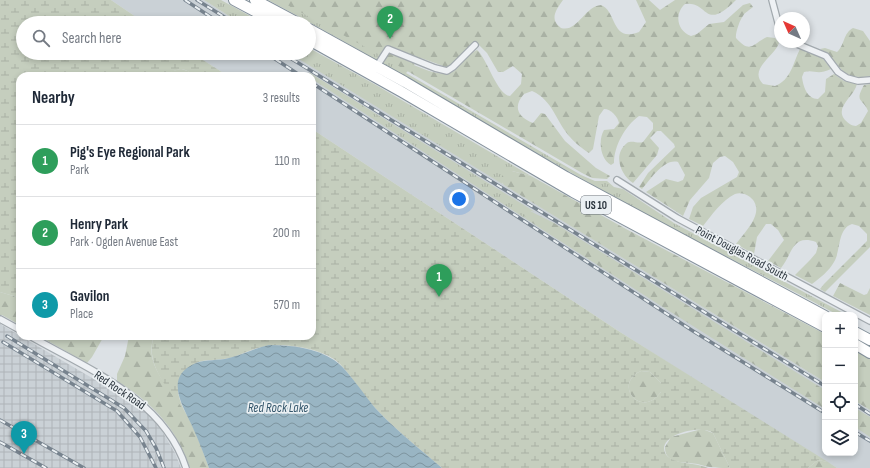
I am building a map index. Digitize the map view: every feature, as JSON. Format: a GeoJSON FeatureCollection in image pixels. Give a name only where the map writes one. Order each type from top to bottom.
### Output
{"type":"FeatureCollection","features":[{"type":"Feature","properties":{"kind":"highway"},"geometry":{"type":"LineString","coordinates":[[234,0],[264,16]]}},
{"type":"Feature","properties":{"kind":"highway"},"geometry":{"type":"LineString","coordinates":[[255,0],[285,16]]}},
{"type":"Feature","properties":{"kind":"highway","name":"US 10"},"geometry":{"type":"LineString","coordinates":[[316,33],[567,189],[822,326]]}},
{"type":"Feature","properties":{"kind":"highway","name":"US 10"},"geometry":{"type":"LineString","coordinates":[[316,43],[375,70],[566,177],[822,314]]}},
{"type":"Feature","properties":{"kind":"highway"},"geometry":{"type":"LineString","coordinates":[[858,334],[870,340]]}},
{"type":"Feature","properties":{"kind":"highway"},"geometry":{"type":"LineString","coordinates":[[858,346],[870,353]]}},
{"type":"Feature","properties":{"kind":"street"},"geometry":{"type":"LineString","coordinates":[[774,0],[776,12]]}},
{"type":"Feature","properties":{"kind":"street"},"geometry":{"type":"LineString","coordinates":[[375,70],[386,51],[389,49],[446,71],[453,67],[475,45]]}},
{"type":"Feature","properties":{"kind":"street"},"geometry":{"type":"LineString","coordinates":[[807,48],[826,56],[838,72],[847,78],[858,81],[870,80]]}},
{"type":"Feature","properties":{"kind":"street","name":"Point Douglas Road South"},"geometry":{"type":"LineString","coordinates":[[617,180],[677,218],[870,321]]}},
{"type":"Feature","properties":{"kind":"street"},"geometry":{"type":"LineString","coordinates":[[0,319],[16,328]]}},
{"type":"Feature","properties":{"kind":"street","name":"Red Rock Road"},"geometry":{"type":"LineString","coordinates":[[37,340],[140,401],[158,419],[168,432],[180,452],[186,468]]}},
{"type":"Feature","properties":{"kind":"shaded area"},"geometry":{"type":"Polygon","coordinates":[[[111,0],[204,0],[229,16],[135,16],[111,0]]]}},
{"type":"Feature","properties":{"kind":"shaded area"},"geometry":{"type":"Polygon","coordinates":[[[203,60],[303,61],[822,380],[822,456],[858,456],[858,403],[870,410],[870,468],[837,468],[620,332],[316,132],[316,72],[222,72],[203,60]]]}},
{"type":"Feature","properties":{"kind":"shaded area"},"geometry":{"type":"Polygon","coordinates":[[[0,324],[16,333],[16,340],[27,340],[133,402],[150,416],[162,431],[175,453],[181,468],[0,468],[0,324]]]}},
{"type":"Feature","properties":{"kind":"green space"},"geometry":{"type":"Polygon","coordinates":[[[0,0],[111,0],[135,16],[16,16],[16,60],[203,60],[222,72],[188,72],[176,70],[172,72],[16,72],[16,297],[0,292],[0,0]]]}},
{"type":"Feature","properties":{"kind":"green space"},"geometry":{"type":"Polygon","coordinates":[[[204,0],[221,0],[250,16],[229,16],[204,0]]]}},
{"type":"Feature","properties":{"kind":"green space"},"geometry":{"type":"Polygon","coordinates":[[[268,0],[479,0],[406,73],[581,175],[595,181],[607,181],[614,187],[623,189],[674,223],[841,312],[832,312],[607,193],[316,26],[316,16],[298,16],[268,0]]]}},
{"type":"Feature","properties":{"kind":"green space"},"geometry":{"type":"Polygon","coordinates":[[[278,0],[563,0],[555,14],[555,21],[561,28],[572,27],[595,6],[601,5],[610,13],[619,30],[630,34],[639,32],[646,22],[636,0],[649,0],[660,10],[675,0],[736,0],[718,14],[712,15],[698,6],[685,4],[678,17],[680,26],[686,34],[691,36],[697,34],[709,24],[724,22],[743,5],[750,3],[753,7],[745,13],[739,23],[736,38],[745,46],[749,47],[767,37],[774,38],[774,48],[777,48],[760,68],[759,78],[763,84],[775,86],[785,80],[800,49],[821,56],[831,69],[822,72],[804,72],[802,77],[806,91],[811,97],[818,99],[825,92],[826,79],[834,74],[844,81],[857,84],[843,106],[842,111],[842,115],[845,120],[856,126],[861,123],[868,111],[860,100],[860,95],[864,85],[870,84],[870,247],[825,292],[820,289],[824,284],[867,241],[867,234],[859,226],[852,224],[844,230],[834,262],[821,277],[812,284],[795,275],[816,253],[818,246],[816,242],[808,240],[798,243],[794,246],[781,268],[768,261],[784,240],[778,230],[771,224],[766,224],[757,237],[754,254],[736,244],[749,228],[755,215],[755,203],[747,195],[739,193],[730,197],[717,208],[703,226],[689,219],[693,207],[701,198],[737,177],[739,172],[733,162],[725,156],[720,157],[713,163],[709,178],[690,200],[683,216],[646,192],[666,179],[678,182],[683,180],[685,175],[678,162],[668,163],[663,166],[653,175],[642,189],[639,187],[648,173],[675,147],[674,144],[661,131],[657,131],[650,138],[659,148],[657,155],[633,183],[622,170],[619,159],[622,148],[629,142],[643,142],[653,129],[653,123],[647,117],[639,116],[629,125],[618,143],[614,163],[611,165],[602,154],[601,139],[604,130],[614,129],[619,123],[616,116],[612,112],[604,109],[599,116],[593,149],[589,153],[579,146],[565,131],[545,100],[532,91],[524,94],[518,107],[518,111],[523,118],[533,123],[541,113],[545,114],[565,141],[596,168],[610,176],[607,179],[592,178],[385,58],[390,53],[431,72],[448,73],[454,71],[477,50],[485,60],[501,90],[510,96],[521,84],[522,74],[513,66],[503,72],[498,72],[487,53],[476,42],[472,43],[451,65],[446,67],[388,46],[385,47],[380,55],[316,20],[316,16],[308,16],[278,0]]]}},
{"type":"Feature","properties":{"kind":"green space"},"geometry":{"type":"Polygon","coordinates":[[[853,28],[863,31],[870,41],[870,76],[859,77],[851,76],[845,73],[827,53],[820,49],[825,48],[837,52],[840,49],[847,33],[853,28]]]}},
{"type":"Feature","properties":{"kind":"green space"},"geometry":{"type":"Polygon","coordinates":[[[316,52],[376,85],[531,176],[512,171],[502,183],[504,185],[300,60],[316,60],[316,52]]]}},
{"type":"Feature","properties":{"kind":"green space"},"geometry":{"type":"Polygon","coordinates":[[[181,69],[189,72],[171,72],[181,69]]]}},
{"type":"Feature","properties":{"kind":"green space"},"geometry":{"type":"Polygon","coordinates":[[[316,77],[535,212],[531,211],[525,217],[526,219],[316,82],[316,77]]]}},
{"type":"Feature","properties":{"kind":"green space"},"geometry":{"type":"Polygon","coordinates":[[[316,132],[620,332],[828,462],[818,460],[808,468],[730,468],[713,433],[707,430],[691,430],[682,432],[668,441],[664,446],[665,453],[673,460],[708,468],[442,468],[378,411],[340,364],[333,358],[324,354],[314,350],[281,345],[254,349],[230,358],[198,362],[187,369],[178,385],[179,397],[184,410],[165,385],[155,366],[152,357],[153,340],[316,340],[316,132]],[[641,371],[633,377],[629,384],[629,391],[638,401],[645,402],[653,400],[661,392],[661,383],[650,372],[641,371]]]}},
{"type":"Feature","properties":{"kind":"green space"},"geometry":{"type":"Polygon","coordinates":[[[506,171],[531,176],[626,229],[822,332],[822,380],[504,185],[501,181],[502,176],[506,171]]]}},
{"type":"Feature","properties":{"kind":"green space"},"geometry":{"type":"Polygon","coordinates":[[[528,210],[554,223],[822,388],[822,407],[526,219],[524,215],[528,210]]]}},
{"type":"Feature","properties":{"kind":"green space"},"geometry":{"type":"Polygon","coordinates":[[[840,283],[864,295],[867,294],[870,288],[870,315],[833,296],[840,283]]]}},
{"type":"Feature","properties":{"kind":"green space"},"geometry":{"type":"Polygon","coordinates":[[[0,292],[16,297],[16,323],[2,315],[0,316],[0,292]]]}},
{"type":"Feature","properties":{"kind":"green space"},"geometry":{"type":"Polygon","coordinates":[[[46,340],[102,340],[87,363],[46,340]]]}},
{"type":"Feature","properties":{"kind":"green space"},"geometry":{"type":"Polygon","coordinates":[[[128,340],[153,340],[152,357],[155,367],[192,424],[209,468],[190,468],[178,441],[162,418],[152,407],[130,389],[117,381],[117,374],[125,356],[128,340]]]}},
{"type":"Feature","properties":{"kind":"green space"},"geometry":{"type":"Polygon","coordinates":[[[858,353],[870,359],[870,410],[858,403],[858,353]]]}},
{"type":"Feature","properties":{"kind":"green space"},"geometry":{"type":"Polygon","coordinates":[[[641,371],[650,372],[661,383],[661,392],[653,400],[645,402],[638,401],[629,391],[629,384],[633,377],[641,371]]]}},
{"type":"Feature","properties":{"kind":"green space"},"geometry":{"type":"Polygon","coordinates":[[[858,410],[870,417],[870,437],[858,429],[858,410]]]}},
{"type":"Feature","properties":{"kind":"green space"},"geometry":{"type":"Polygon","coordinates":[[[702,429],[713,433],[730,468],[678,462],[669,457],[666,453],[665,447],[671,437],[702,429]]]}},
{"type":"Feature","properties":{"kind":"green space"},"geometry":{"type":"Polygon","coordinates":[[[818,460],[828,462],[837,468],[808,468],[818,460]]]}},
{"type":"Feature","properties":{"kind":"water","name":"Red Rock Lake"},"geometry":{"type":"Polygon","coordinates":[[[269,345],[303,348],[327,356],[334,360],[345,370],[386,419],[442,468],[209,468],[178,393],[180,376],[186,369],[196,363],[229,358],[269,345]]]}},
{"type":"Feature","properties":{"kind":"railway"},"geometry":{"type":"LineString","coordinates":[[185,0],[209,16]]}},
{"type":"Feature","properties":{"kind":"railway"},"geometry":{"type":"LineString","coordinates":[[197,0],[223,16]]}},
{"type":"Feature","properties":{"kind":"railway"},"geometry":{"type":"LineString","coordinates":[[277,60],[295,72]]}},
{"type":"Feature","properties":{"kind":"railway"},"geometry":{"type":"LineString","coordinates":[[293,60],[313,72]]}},
{"type":"Feature","properties":{"kind":"railway"},"geometry":{"type":"LineString","coordinates":[[316,74],[822,384]]}},
{"type":"Feature","properties":{"kind":"railway"},"geometry":{"type":"LineString","coordinates":[[316,86],[693,331],[822,411]]}},
{"type":"Feature","properties":{"kind":"railway"},"geometry":{"type":"LineString","coordinates":[[7,336],[124,408],[146,431],[156,448],[164,468]]}},
{"type":"Feature","properties":{"kind":"railway"},"geometry":{"type":"LineString","coordinates":[[3,342],[117,411],[140,437],[156,468]]}},
{"type":"Feature","properties":{"kind":"railway"},"geometry":{"type":"LineString","coordinates":[[858,406],[870,414]]}},
{"type":"Feature","properties":{"kind":"railway"},"geometry":{"type":"LineString","coordinates":[[0,420],[84,468]]}},
{"type":"Feature","properties":{"kind":"railway"},"geometry":{"type":"LineString","coordinates":[[858,434],[870,441]]}},
{"type":"Feature","properties":{"kind":"railway"},"geometry":{"type":"LineString","coordinates":[[0,442],[46,468]]}},
{"type":"Feature","properties":{"kind":"place","name":"Henry Park"},"geometry":{"type":"Point","coordinates":[390,39]}},
{"type":"Feature","properties":{"kind":"place","name":"Pig's Eye Regional Park"},"geometry":{"type":"Point","coordinates":[439,297]}},
{"type":"Feature","properties":{"kind":"place","name":"Gavilon"},"geometry":{"type":"Point","coordinates":[24,454]}}]}
